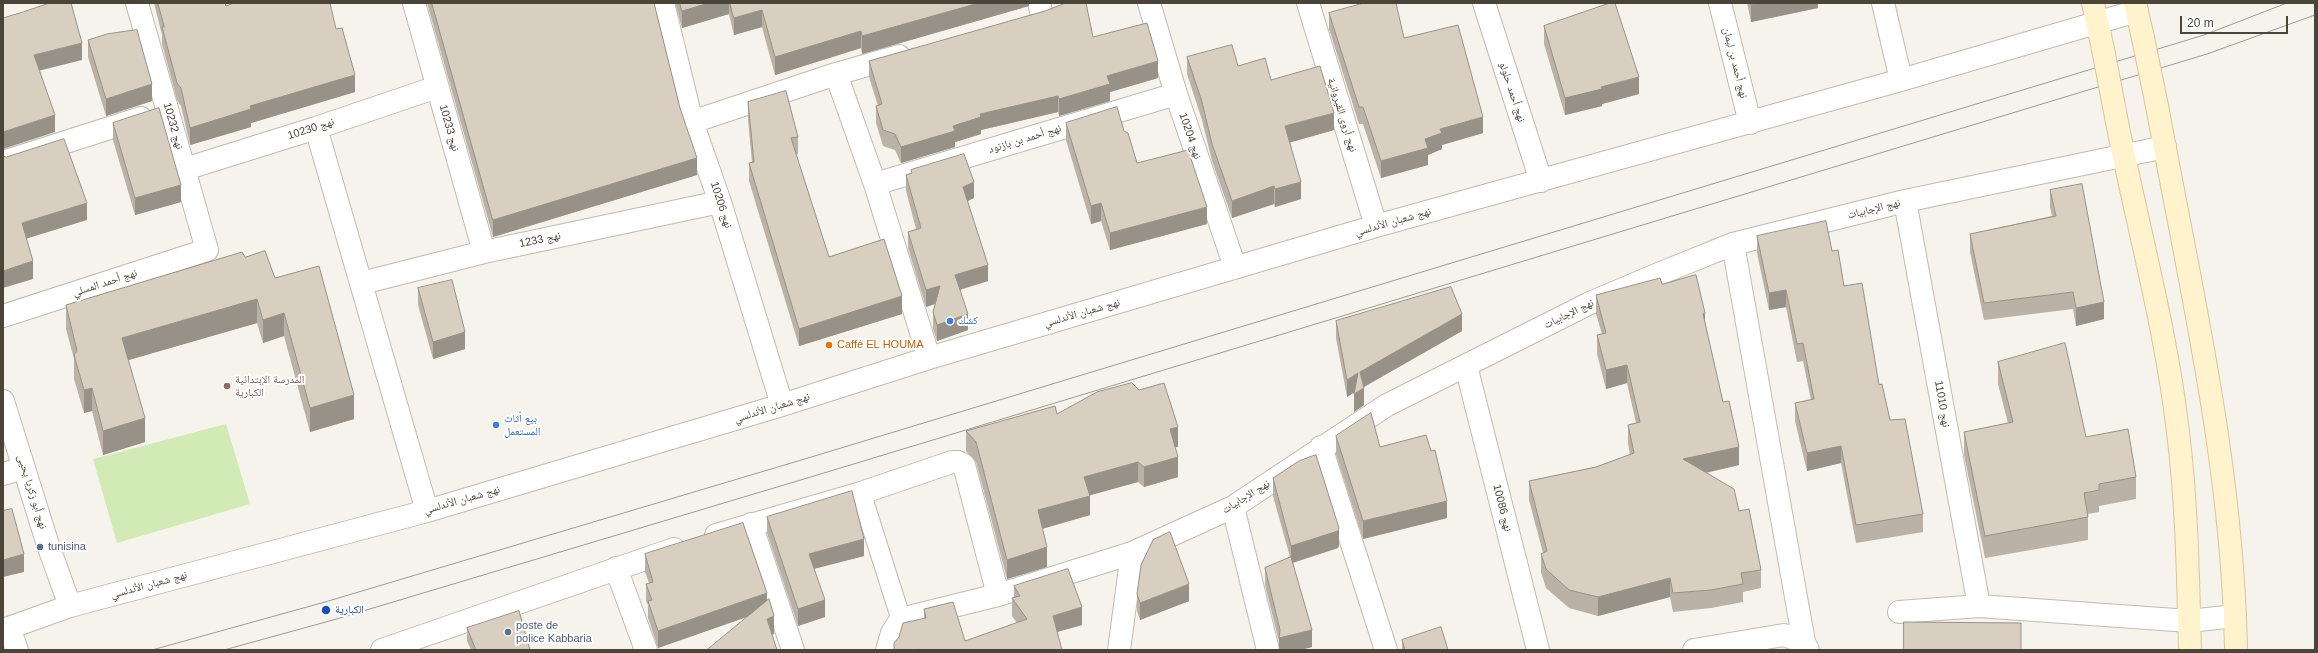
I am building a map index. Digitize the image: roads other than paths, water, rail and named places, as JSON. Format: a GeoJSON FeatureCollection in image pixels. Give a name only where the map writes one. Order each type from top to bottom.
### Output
{"type":"FeatureCollection","features":[{"type":"Feature","properties":{"kind":"main road"},"geometry":{"type":"LineString","coordinates":[[2136,7],[2202,335],[2229,516],[2236,650]]}},
{"type":"Feature","properties":{"kind":"main road"},"geometry":{"type":"LineString","coordinates":[[2095,12],[2123,156],[2162,337],[2178,431],[2186,509],[2190,650]]}},
{"type":"Feature","properties":{"kind":"street","name":"نهج 10232"},"geometry":{"type":"LineString","coordinates":[[137,3],[207,250]]}},
{"type":"Feature","properties":{"kind":"street","name":"نهج 10233"},"geometry":{"type":"LineString","coordinates":[[414,3],[484,252]]}},
{"type":"Feature","properties":{"kind":"street","name":"نهج 10206"},"geometry":{"type":"LineString","coordinates":[[663,3],[692,122],[720,202],[782,405]]}},
{"type":"Feature","properties":{"kind":"street","name":"نهج 10204"},"geometry":{"type":"LineString","coordinates":[[1149,3],[1176,94],[1235,267]]}},
{"type":"Feature","properties":{"kind":"street","name":"نهج أروى القيروانية"},"geometry":{"type":"LineString","coordinates":[[1308,3],[1376,226]]}},
{"type":"Feature","properties":{"kind":"street","name":"نهج أحمد حلولو"},"geometry":{"type":"LineString","coordinates":[[1484,3],[1541,181]]}},
{"type":"Feature","properties":{"kind":"street","name":"نهج أحمد بن ليمان"},"geometry":{"type":"LineString","coordinates":[[1720,3],[1750,123]]}},
{"type":"Feature","properties":{"kind":"street"},"geometry":{"type":"LineString","coordinates":[[1884,3],[1901,80]]}},
{"type":"Feature","properties":{"kind":"street","name":"نهج شعبان الأندلسي"},"geometry":{"type":"LineString","coordinates":[[6,629],[70,606],[427,511],[782,405],[929,358],[1376,226],[1901,80],[2095,12],[2136,7]]}},
{"type":"Feature","properties":{"kind":"street"},"geometry":{"type":"LineString","coordinates":[[1019,22],[1040,9],[1063,8]]}},
{"type":"Feature","properties":{"kind":"street"},"geometry":{"type":"LineString","coordinates":[[692,122],[836,74],[920,50]]}},
{"type":"Feature","properties":{"kind":"street"},"geometry":{"type":"LineString","coordinates":[[836,74],[874,184],[929,358]]}},
{"type":"Feature","properties":{"kind":"street","name":"نهج 10230"},"geometry":{"type":"LineString","coordinates":[[185,169],[316,128],[437,87]]}},
{"type":"Feature","properties":{"kind":"street","name":"نهج أحمد بن بازنود"},"geometry":{"type":"LineString","coordinates":[[874,184],[1176,94]]}},
{"type":"Feature","properties":{"kind":"street"},"geometry":{"type":"LineString","coordinates":[[3,162],[168,110]]}},
{"type":"Feature","properties":{"kind":"street"},"geometry":{"type":"LineString","coordinates":[[316,128],[427,511]]}},
{"type":"Feature","properties":{"kind":"street","name":"نهج الإجابيات"},"geometry":{"type":"LineString","coordinates":[[901,620],[998,595],[1132,553],[1233,507],[1321,447],[1387,405],[1590,303],[1733,244],[1904,202],[2165,146]]}},
{"type":"Feature","properties":{"kind":"street","name":"نهج 1233"},"geometry":{"type":"LineString","coordinates":[[362,284],[484,252],[720,202]]}},
{"type":"Feature","properties":{"kind":"street","name":"نهج 11010"},"geometry":{"type":"LineString","coordinates":[[1904,202],[1979,606]]}},
{"type":"Feature","properties":{"kind":"street"},"geometry":{"type":"LineString","coordinates":[[1733,244],[1806,646]]}},
{"type":"Feature","properties":{"kind":"street","name":"نهج أحمد المسلي"},"geometry":{"type":"LineString","coordinates":[[3,316],[207,250]]}},
{"type":"Feature","properties":{"kind":"street","name":"نهج 10086"},"geometry":{"type":"LineString","coordinates":[[1466,366],[1538,650]]}},
{"type":"Feature","properties":{"kind":"street","name":"نهج أبو زكريا يحيى"},"geometry":{"type":"LineString","coordinates":[[3,401],[48,545],[70,606]]}},
{"type":"Feature","properties":{"kind":"street"},"geometry":{"type":"LineString","coordinates":[[1321,447],[1386,650]]}},
{"type":"Feature","properties":{"kind":"street"},"geometry":{"type":"LineString","coordinates":[[382,650],[424,644],[616,568],[751,524],[861,493],[952,462],[958,462],[964,465],[998,595]]}},
{"type":"Feature","properties":{"kind":"street"},"geometry":{"type":"LineString","coordinates":[[3,474],[24,468]]}},
{"type":"Feature","properties":{"kind":"street"},"geometry":{"type":"LineString","coordinates":[[1233,507],[1268,650]]}},
{"type":"Feature","properties":{"kind":"street"},"geometry":{"type":"LineString","coordinates":[[751,524],[793,650]]}},
{"type":"Feature","properties":{"kind":"street"},"geometry":{"type":"LineString","coordinates":[[1119,650],[1132,553]]}},
{"type":"Feature","properties":{"kind":"street"},"geometry":{"type":"LineString","coordinates":[[616,568],[646,650]]}},
{"type":"Feature","properties":{"kind":"street"},"geometry":{"type":"LineString","coordinates":[[1898,612],[1979,606],[2189,621],[2235,616]]}},
{"type":"Feature","properties":{"kind":"street"},"geometry":{"type":"LineString","coordinates":[[887,650],[892,634],[901,620]]}},
{"type":"Feature","properties":{"kind":"street"},"geometry":{"type":"LineString","coordinates":[[6,629],[17,650]]}},
{"type":"Feature","properties":{"kind":"street"},"geometry":{"type":"LineString","coordinates":[[1694,650],[1784,635],[1806,646]]}},
{"type":"Feature","properties":{"kind":"lane"},"geometry":{"type":"LineString","coordinates":[[861,493],[901,620]]}},
{"type":"Feature","properties":{"kind":"tram line"},"geometry":{"type":"LineString","coordinates":[[152,650],[325,602],[808,458],[2204,35],[2287,3]]}},
{"type":"Feature","properties":{"kind":"tram line"},"geometry":{"type":"LineString","coordinates":[[224,650],[333,620],[814,476],[2207,54],[2315,15]]}},
{"type":"Feature","properties":{"kind":"place","name":"كشك"},"geometry":{"type":"Point","coordinates":[950,321]}},
{"type":"Feature","properties":{"kind":"place","name":"Caffé EL HOUMA"},"geometry":{"type":"Point","coordinates":[829,345]}},
{"type":"Feature","properties":{"kind":"place","name":"المدرسة الإبتدائية الكبارية"},"geometry":{"type":"Point","coordinates":[227,386]}},
{"type":"Feature","properties":{"kind":"place","name":"بيع أثاث المستعمل"},"geometry":{"type":"Point","coordinates":[496,425]}},
{"type":"Feature","properties":{"kind":"place","name":"tunisina"},"geometry":{"type":"Point","coordinates":[40,547]}},
{"type":"Feature","properties":{"kind":"place","name":"الكبارية"},"geometry":{"type":"Point","coordinates":[326,610]}},
{"type":"Feature","properties":{"kind":"place","name":"poste de police Kabbaria"},"geometry":{"type":"Point","coordinates":[508,632]}}]}
